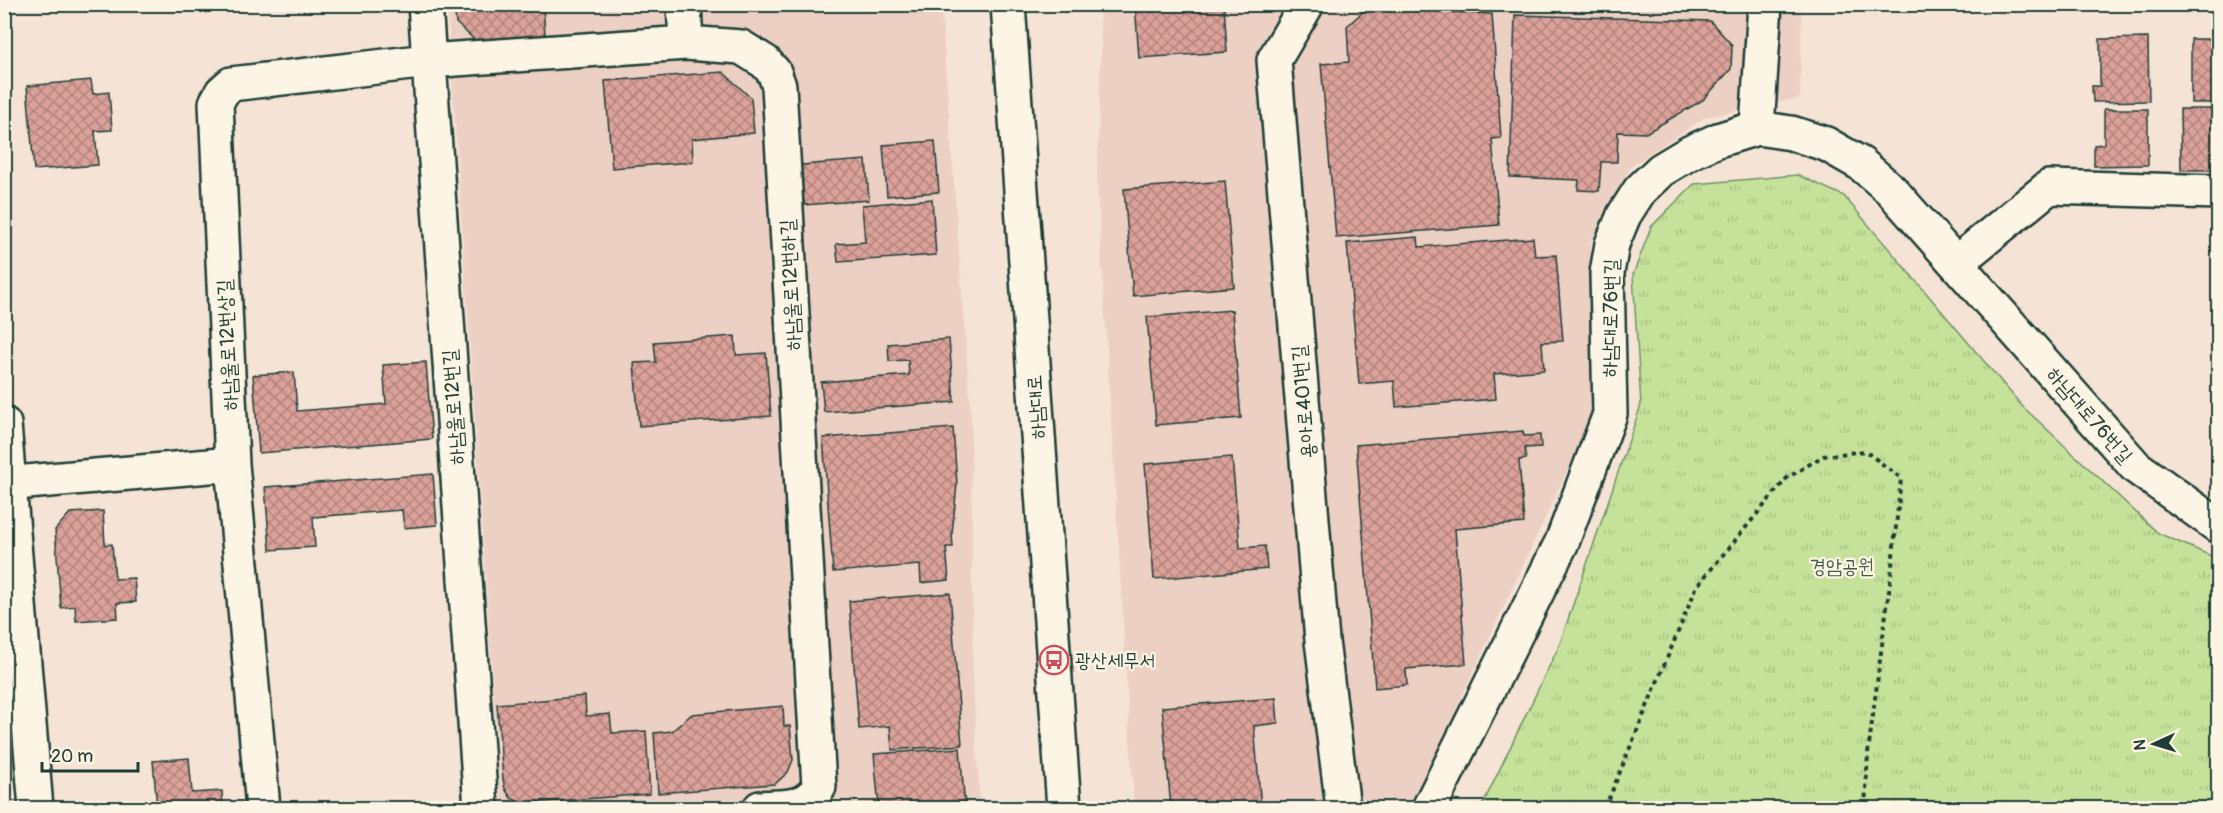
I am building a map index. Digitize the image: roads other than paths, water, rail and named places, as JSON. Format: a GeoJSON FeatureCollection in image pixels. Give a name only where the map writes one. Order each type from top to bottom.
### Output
{"type":"FeatureCollection","features":[{"type":"Feature","properties":{"kind":"street","name":"하남울로12번길"},"geometry":{"type":"LineString","coordinates":[[425,4],[481,808]]}},
{"type":"Feature","properties":{"kind":"street"},"geometry":{"type":"LineString","coordinates":[[684,4],[686,43]]}},
{"type":"Feature","properties":{"kind":"street","name":"용아로401번길"},"geometry":{"type":"LineString","coordinates":[[1307,4],[1274,60],[1322,640],[1343,808]]}},
{"type":"Feature","properties":{"kind":"street"},"geometry":{"type":"LineString","coordinates":[[1757,128],[1765,4]]}},
{"type":"Feature","properties":{"kind":"street","name":"하남대로"},"geometry":{"type":"LineString","coordinates":[[1008,10],[1064,808]]}},
{"type":"Feature","properties":{"kind":"street","name":"하남울로12번하길"},"geometry":{"type":"LineString","coordinates":[[428,61],[686,43],[741,47],[765,62],[774,72],[779,86],[819,787],[812,799],[798,805],[760,808]]}},
{"type":"Feature","properties":{"kind":"street","name":"하남울로12번상길"},"geometry":{"type":"LineString","coordinates":[[263,808],[232,464],[216,104],[222,92],[231,84],[428,61]]}},
{"type":"Feature","properties":{"kind":"street","name":"하남대로76번길"},"geometry":{"type":"LineString","coordinates":[[1429,808],[1562,542],[1610,414],[1607,273],[1612,244],[1624,214],[1640,190],[1661,170],[1691,152],[1718,140],[1757,128],[1791,133],[1826,144],[1861,164],[1891,190],[2136,467],[2218,526]]}},
{"type":"Feature","properties":{"kind":"street"},"geometry":{"type":"LineString","coordinates":[[1956,263],[2049,187],[2218,192]]}},
{"type":"Feature","properties":{"kind":"street"},"geometry":{"type":"LineString","coordinates":[[4,424],[7,484],[36,808]]}},
{"type":"Feature","properties":{"kind":"street"},"geometry":{"type":"LineString","coordinates":[[7,484],[232,464]]}},
{"type":"Feature","properties":{"kind":"place","name":"광산세무서"},"geometry":{"type":"Point","coordinates":[1054,660]}},
{"type":"Feature","properties":{"kind":"park label","name":"경암공원"},"geometry":{"type":"Point","coordinates":[1842,566]}}]}
